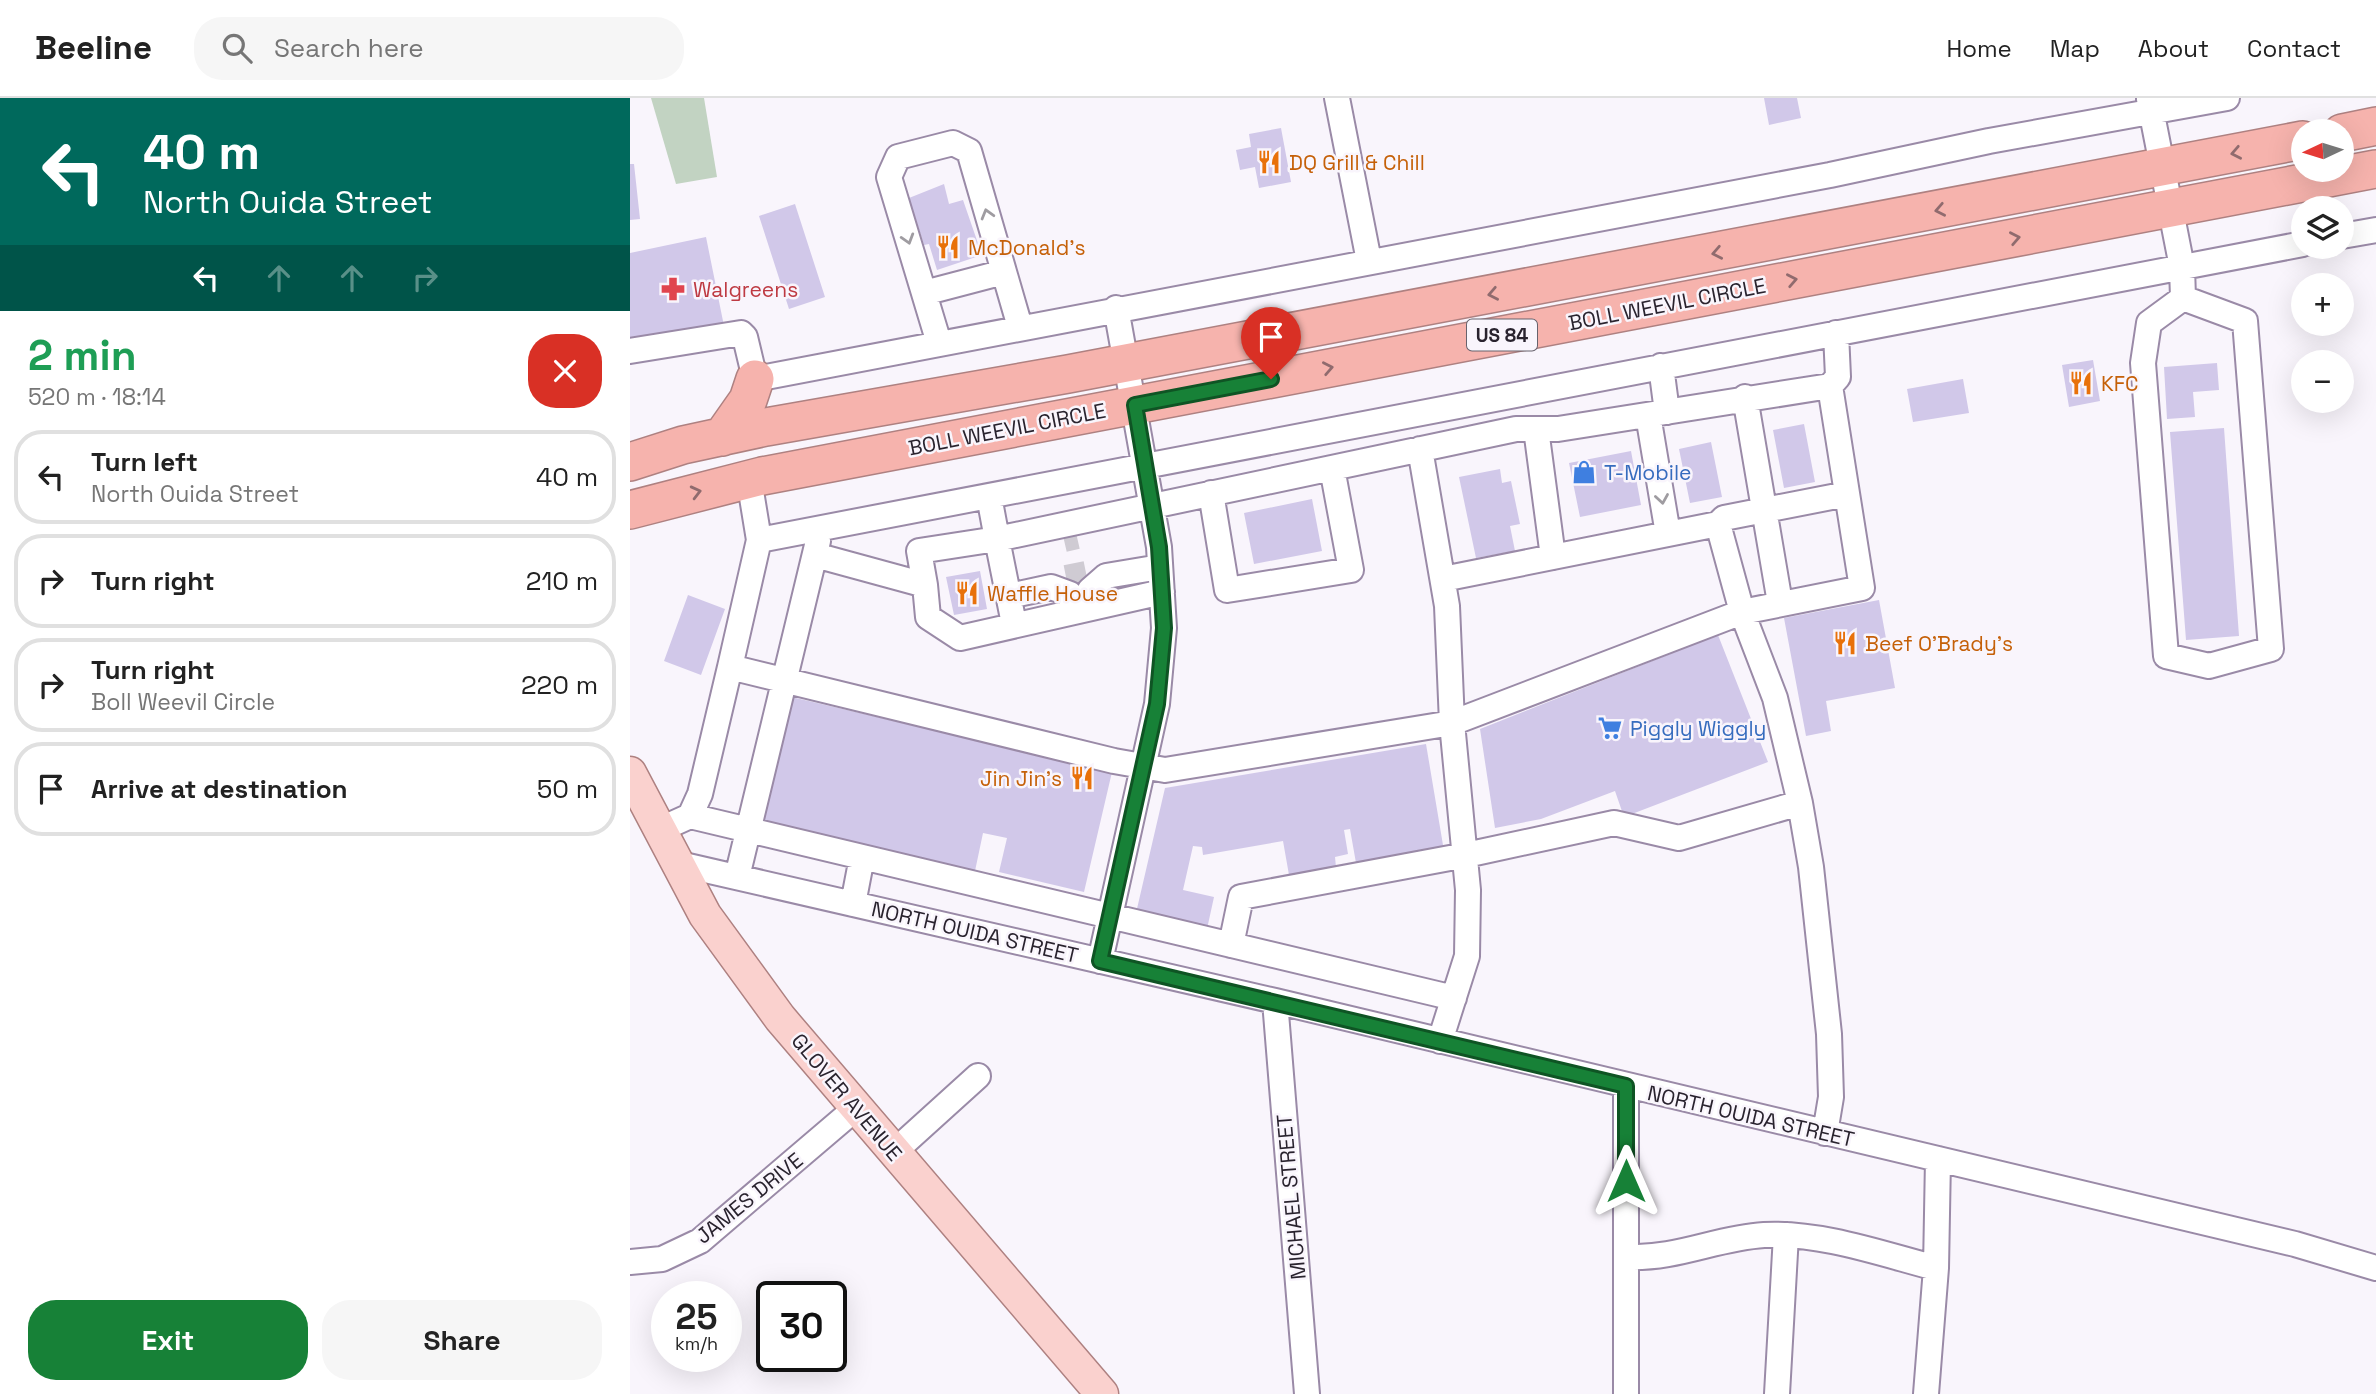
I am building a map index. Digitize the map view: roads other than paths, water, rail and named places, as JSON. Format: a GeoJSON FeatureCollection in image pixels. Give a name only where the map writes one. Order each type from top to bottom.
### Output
{"type":"FeatureCollection","features":[{"type":"Feature","properties":{"kind":"highway"},"geometry":{"type":"LineString","coordinates":[[2354,130],[2376,126]]}},
{"type":"Feature","properties":{"kind":"highway","name":"BOLL WEEVIL CIRCLE"},"geometry":{"type":"LineString","coordinates":[[630,462],[648,449],[1127,363],[2291,142]]}},
{"type":"Feature","properties":{"kind":"highway","name":"BOLL WEEVIL CIRCLE"},"geometry":{"type":"LineString","coordinates":[[645,506],[749,479],[2376,169]]}},
{"type":"Feature","properties":{"kind":"highway"},"geometry":{"type":"LineString","coordinates":[[755,379],[775,413],[790,424]]}},
{"type":"Feature","properties":{"kind":"highway"},"geometry":{"type":"LineString","coordinates":[[722,437],[748,400],[755,379]]}},
{"type":"Feature","properties":{"kind":"highway"},"geometry":{"type":"LineString","coordinates":[[630,523],[645,506]]}},
{"type":"Feature","properties":{"kind":"main road","name":"GLOVER AVENUE"},"geometry":{"type":"LineString","coordinates":[[630,773],[705,915],[742,968],[856,1108],[1102,1394]]}},
{"type":"Feature","properties":{"kind":"street"},"geometry":{"type":"LineString","coordinates":[[1337,98],[1368,261]]}},
{"type":"Feature","properties":{"kind":"street"},"geometry":{"type":"LineString","coordinates":[[630,351],[737,332],[745,337],[755,379],[1116,308],[1817,177],[2150,105],[2227,98]]}},
{"type":"Feature","properties":{"kind":"street"},"geometry":{"type":"LineString","coordinates":[[2150,105],[2182,267],[2183,298]]}},
{"type":"Feature","properties":{"kind":"street"},"geometry":{"type":"LineString","coordinates":[[939,343],[889,177],[898,157],[953,143],[969,151],[1020,327]]}},
{"type":"Feature","properties":{"kind":"street"},"geometry":{"type":"LineString","coordinates":[[2354,234],[2376,230]]}},
{"type":"Feature","properties":{"kind":"street"},"geometry":{"type":"LineString","coordinates":[[759,540],[2291,246]]}},
{"type":"Feature","properties":{"kind":"street"},"geometry":{"type":"LineString","coordinates":[[924,293],[1004,272]]}},
{"type":"Feature","properties":{"kind":"street"},"geometry":{"type":"LineString","coordinates":[[2183,298],[2245,321],[2271,649],[2209,667],[2165,656],[2143,363],[2149,323],[2183,298]]}},
{"type":"Feature","properties":{"kind":"street"},"geometry":{"type":"LineString","coordinates":[[1100,961],[1158,691],[1164,628],[1153,512],[1116,308]]}},
{"type":"Feature","properties":{"kind":"street"},"geometry":{"type":"LineString","coordinates":[[1162,592],[960,638],[928,617],[919,551],[1070,538],[1212,493],[1516,429],[1536,429],[1657,414],[1745,397],[1830,386],[1838,377],[1836,333]]}},
{"type":"Feature","properties":{"kind":"street"},"geometry":{"type":"LineString","coordinates":[[1661,366],[1657,414],[1668,534]]}},
{"type":"Feature","properties":{"kind":"street"},"geometry":{"type":"LineString","coordinates":[[730,667],[1164,770],[1452,723],[1742,612],[1862,588],[1830,386]]}},
{"type":"Feature","properties":{"kind":"street"},"geometry":{"type":"LineString","coordinates":[[1745,397],[1780,603]]}},
{"type":"Feature","properties":{"kind":"street"},"geometry":{"type":"LineString","coordinates":[[1452,406],[1457,442]]}},
{"type":"Feature","properties":{"kind":"street"},"geometry":{"type":"LineString","coordinates":[[1536,429],[1553,557]]}},
{"type":"Feature","properties":{"kind":"street"},"geometry":{"type":"LineString","coordinates":[[1420,450],[1443,579],[1452,723],[1466,855],[1467,956],[1440,1041]]}},
{"type":"Feature","properties":{"kind":"street"},"geometry":{"type":"LineString","coordinates":[[1212,493],[1227,590],[1351,570],[1332,468]]}},
{"type":"Feature","properties":{"kind":"street"},"geometry":{"type":"LineString","coordinates":[[690,816],[701,794],[759,540],[749,479]]}},
{"type":"Feature","properties":{"kind":"street"},"geometry":{"type":"LineString","coordinates":[[1443,579],[1718,524],[1724,518],[1847,494]]}},
{"type":"Feature","properties":{"kind":"street"},"geometry":{"type":"LineString","coordinates":[[989,496],[1014,624]]}},
{"type":"Feature","properties":{"kind":"street"},"geometry":{"type":"LineString","coordinates":[[998,546],[1153,512]]}},
{"type":"Feature","properties":{"kind":"street"},"geometry":{"type":"LineString","coordinates":[[1718,524],[1742,612],[1775,698],[1800,803],[1813,880],[1829,1034],[1831,1097],[1825,1133]]}},
{"type":"Feature","properties":{"kind":"street"},"geometry":{"type":"LineString","coordinates":[[737,877],[782,680],[822,528]]}},
{"type":"Feature","properties":{"kind":"street"},"geometry":{"type":"LineString","coordinates":[[815,555],[925,585]]}},
{"type":"Feature","properties":{"kind":"street"},"geometry":{"type":"LineString","coordinates":[[1009,596],[1160,567]]}},
{"type":"Feature","properties":{"kind":"street"},"geometry":{"type":"LineString","coordinates":[[1231,945],[1241,897],[1466,855],[1614,822],[1679,838],[1800,803]]}},
{"type":"Feature","properties":{"kind":"street"},"geometry":{"type":"LineString","coordinates":[[659,830],[690,816],[1454,998]]}},
{"type":"Feature","properties":{"kind":"street"},"geometry":{"type":"LineString","coordinates":[[853,904],[862,857]]}},
{"type":"Feature","properties":{"kind":"street","name":"NORTH OUIDA STREET"},"geometry":{"type":"LineString","coordinates":[[676,863],[1275,1001],[2295,1244],[2376,1268]]}},
{"type":"Feature","properties":{"kind":"street","name":"MICHAEL STREET"},"geometry":{"type":"LineString","coordinates":[[1275,1001],[1307,1394]]}},
{"type":"Feature","properties":{"kind":"street"},"geometry":{"type":"LineString","coordinates":[[894,1152],[978,1076]]}},
{"type":"Feature","properties":{"kind":"street"},"geometry":{"type":"LineString","coordinates":[[1626,1086],[1626,1394]]}},
{"type":"Feature","properties":{"kind":"street","name":"JAMES DRIVE"},"geometry":{"type":"LineString","coordinates":[[630,1262],[662,1259],[701,1241],[856,1108]]}},
{"type":"Feature","properties":{"kind":"street"},"geometry":{"type":"LineString","coordinates":[[1926,1394],[1937,1268],[1938,1159]]}},
{"type":"Feature","properties":{"kind":"street"},"geometry":{"type":"LineString","coordinates":[[1628,1257],[1667,1257],[1749,1236],[1786,1236],[1849,1246],[1937,1268]]}},
{"type":"Feature","properties":{"kind":"street"},"geometry":{"type":"LineString","coordinates":[[1777,1394],[1786,1236]]}},
{"type":"Feature","properties":{"kind":"tunnel"},"geometry":{"type":"LineString","coordinates":[[1064,540],[1077,537]]}},
{"type":"Feature","properties":{"kind":"tunnel"},"geometry":{"type":"LineString","coordinates":[[1066,577],[1086,573]]}},
{"type":"Feature","properties":{"kind":"place","name":"DQ Grill & Chill"},"geometry":{"type":"Point","coordinates":[1269,162]}},
{"type":"Feature","properties":{"kind":"place","name":"McDonald's"},"geometry":{"type":"Point","coordinates":[948,247]}},
{"type":"Feature","properties":{"kind":"place","name":"Walgreens"},"geometry":{"type":"Point","coordinates":[673,289]}},
{"type":"Feature","properties":{"kind":"place","name":"KFC"},"geometry":{"type":"Point","coordinates":[2081,383]}},
{"type":"Feature","properties":{"kind":"place","name":"T-Mobile"},"geometry":{"type":"Point","coordinates":[1584,472]}},
{"type":"Feature","properties":{"kind":"place","name":"Waffle House"},"geometry":{"type":"Point","coordinates":[967,593]}},
{"type":"Feature","properties":{"kind":"place","name":"Beef O'Brady's"},"geometry":{"type":"Point","coordinates":[1845,643]}},
{"type":"Feature","properties":{"kind":"place","name":"Piggly Wiggly"},"geometry":{"type":"Point","coordinates":[1610,728]}},
{"type":"Feature","properties":{"kind":"place","name":"Jin Jin's"},"geometry":{"type":"Point","coordinates":[1082,778]}}]}
